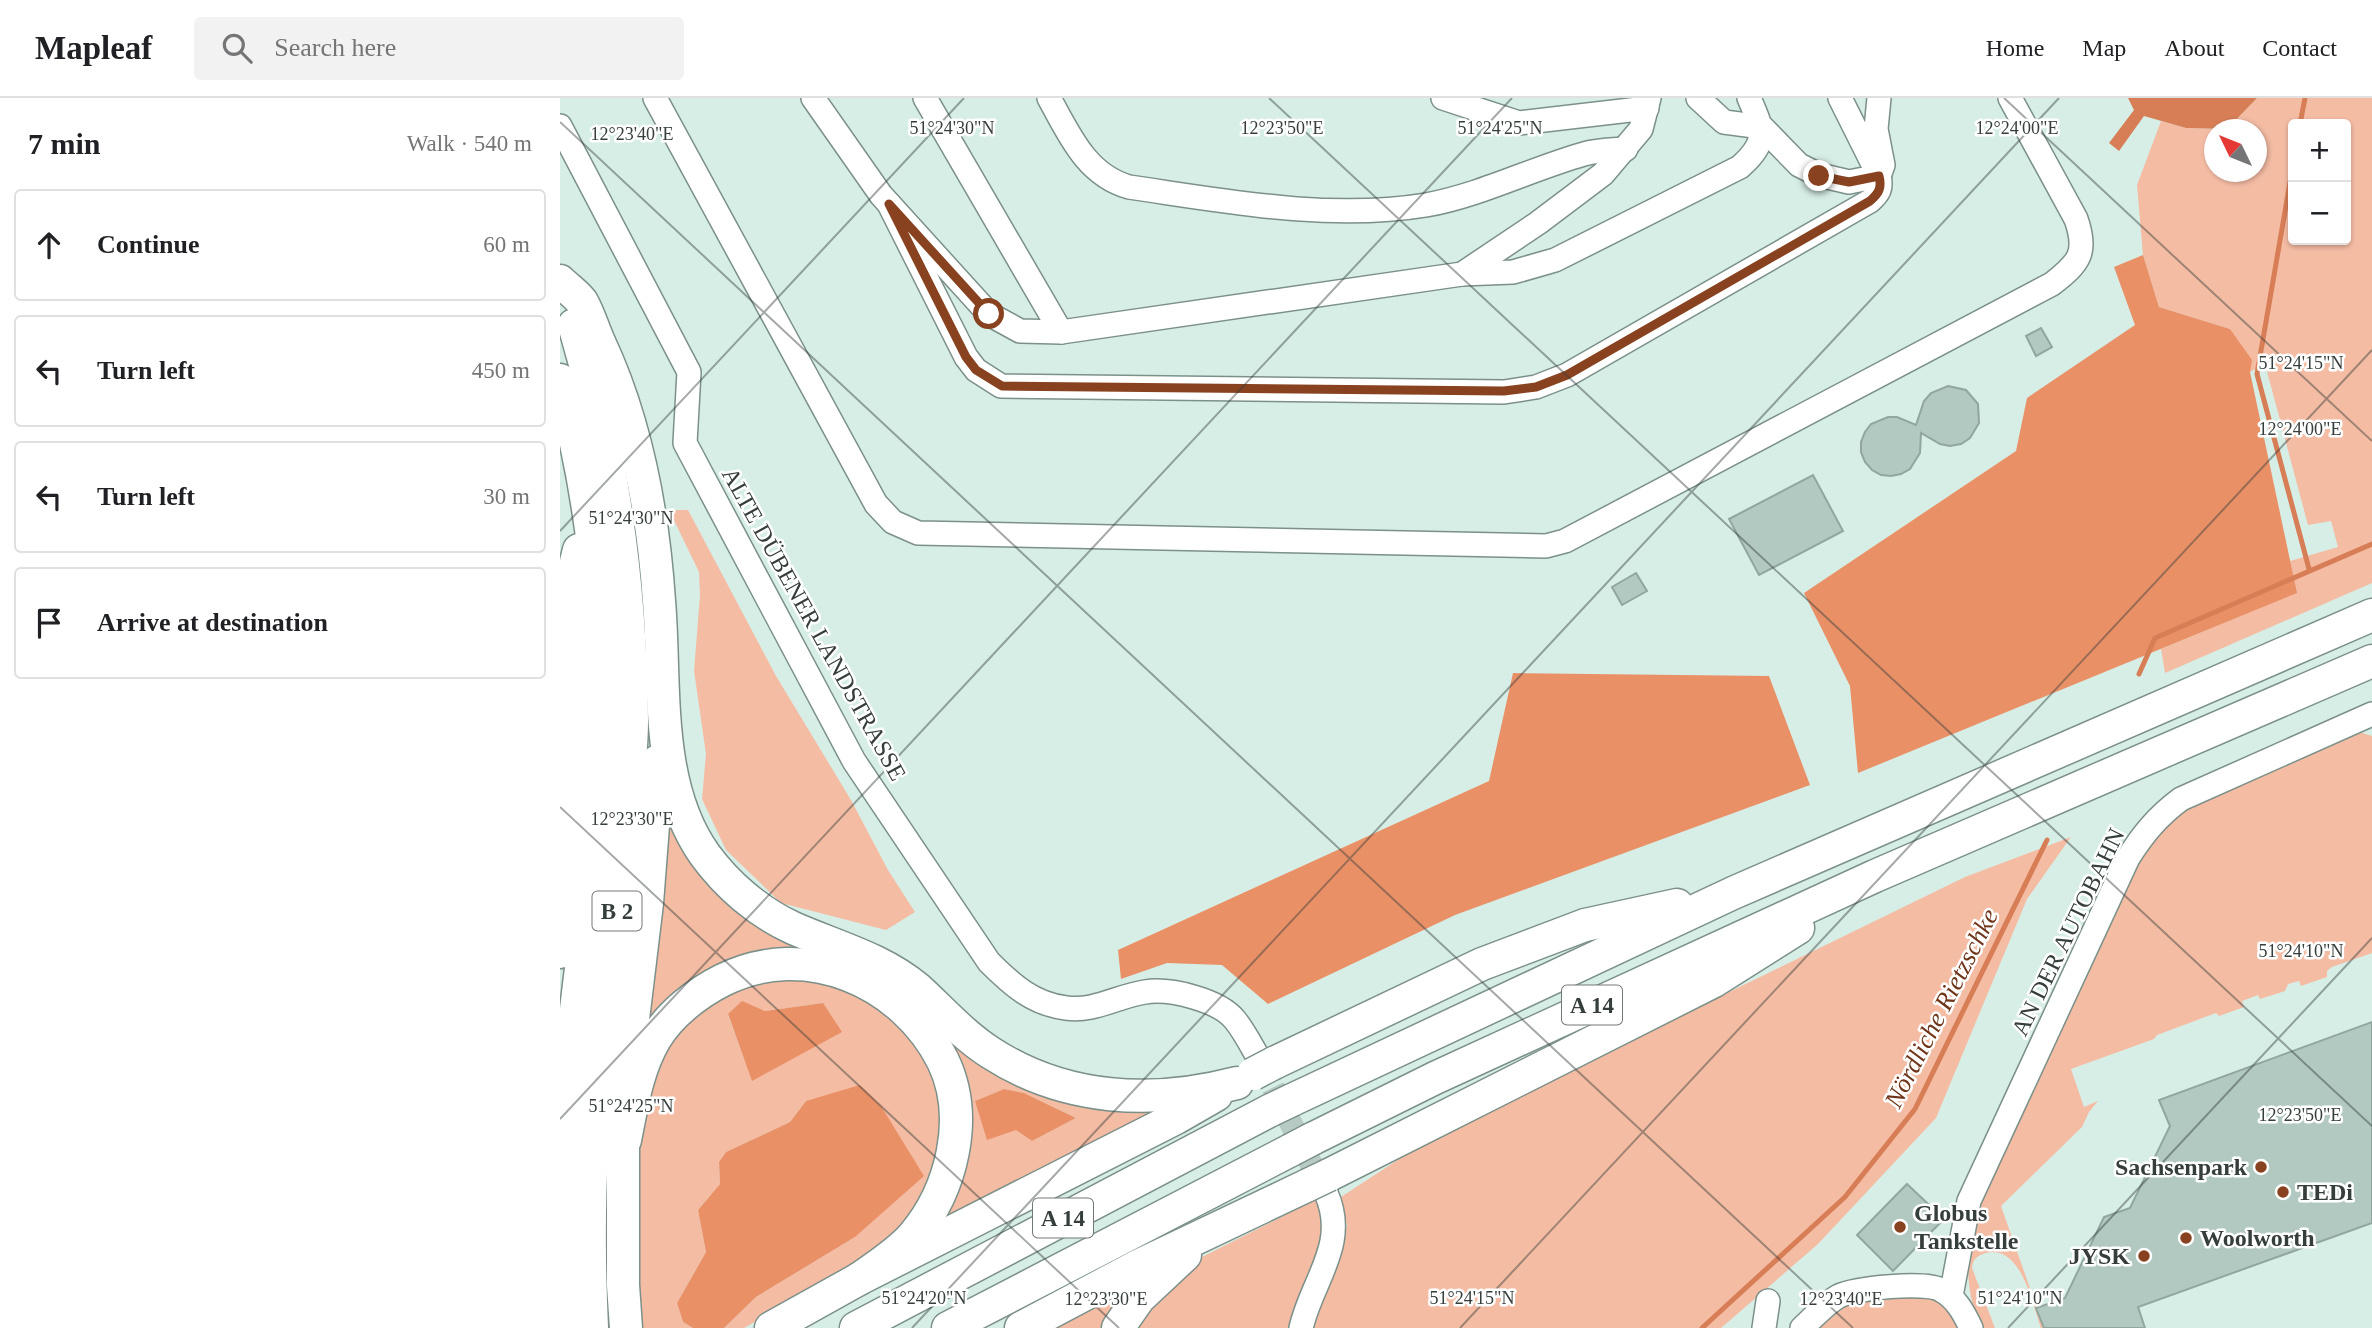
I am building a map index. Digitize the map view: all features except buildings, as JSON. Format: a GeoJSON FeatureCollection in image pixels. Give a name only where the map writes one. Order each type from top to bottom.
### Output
{"type":"FeatureCollection","features":[{"type":"Feature","properties":{"kind":"highway"},"geometry":{"type":"LineString","coordinates":[[560,280],[581,302],[612,369],[626,407],[637,444],[649,506],[659,601],[663,708],[647,903],[623,1102],[623,1285],[626,1328]]}},
{"type":"Feature","properties":{"kind":"highway","name":"B 2"},"geometry":{"type":"LineString","coordinates":[[560,280],[598,413],[614,494],[626,602],[632,723],[624,856],[593,1118],[589,1251],[592,1328]]}},
{"type":"Feature","properties":{"kind":"highway","name":"B 2"},"geometry":{"type":"LineString","coordinates":[[560,380],[588,519],[599,600],[603,730],[593,869],[565,1117],[561,1228],[563,1328]]}},
{"type":"Feature","properties":{"kind":"highway"},"geometry":{"type":"LineString","coordinates":[[560,952],[570,881],[564,870],[573,774],[576,562],[588,519]]}},
{"type":"Feature","properties":{"kind":"highway","name":"A 14"},"geometry":{"type":"LineString","coordinates":[[856,1328],[1282,1105],[1733,893],[2372,615]]}},
{"type":"Feature","properties":{"kind":"highway","name":"A 14"},"geometry":{"type":"LineString","coordinates":[[948,1328],[1301,1144],[1460,1067],[1875,876],[2372,661]]}},
{"type":"Feature","properties":{"kind":"highway"},"geometry":{"type":"LineString","coordinates":[[663,708],[677,795],[689,828],[723,877],[760,909],[790,927],[865,956],[892,971],[916,988],[990,1053],[1023,1071],[1062,1086],[1114,1096],[1158,1096],[1205,1091],[1482,964],[1574,929],[1733,893]]}},
{"type":"Feature","properties":{"kind":"highway"},"geometry":{"type":"LineString","coordinates":[[1021,1328],[1138,1266],[1321,1184],[1714,981],[1875,876]]}},
{"type":"Feature","properties":{"kind":"highway"},"geometry":{"type":"LineString","coordinates":[[625,1140],[639,1072],[656,1037],[680,1009],[708,987],[731,976],[781,964],[826,967],[875,986],[902,1005],[925,1032],[943,1063],[956,1112],[950,1170],[940,1195],[912,1237],[859,1279]]}},
{"type":"Feature","properties":{"kind":"highway"},"geometry":{"type":"LineString","coordinates":[[771,1328],[859,1279],[1164,1124],[1256,1069]]}},
{"type":"Feature","properties":{"kind":"highway"},"geometry":{"type":"LineString","coordinates":[[1118,1328],[1139,1298],[1160,1276],[1224,1227]]}},
{"type":"Feature","properties":{"kind":"street"},"geometry":{"type":"LineString","coordinates":[[655,98],[876,504],[893,522],[918,533],[1546,546],[1565,541],[2052,284],[2070,271],[2081,254],[2083,238],[2010,98]]}},
{"type":"Feature","properties":{"kind":"street"},"geometry":{"type":"LineString","coordinates":[[813,98],[889,204],[989,314],[1020,331],[1061,332],[1462,274],[1513,272],[1555,260],[1740,167],[1753,156],[1761,143],[1762,127]]}},
{"type":"Feature","properties":{"kind":"street"},"geometry":{"type":"LineString","coordinates":[[925,98],[1061,332]]}},
{"type":"Feature","properties":{"kind":"street"},"geometry":{"type":"LineString","coordinates":[[1049,98],[1087,162],[1115,183],[1223,201],[1328,211],[1380,210],[1428,204],[1507,182],[1586,153],[1626,149]]}},
{"type":"Feature","properties":{"kind":"street"},"geometry":{"type":"LineString","coordinates":[[1443,98],[1519,123],[1648,103],[1641,129],[1603,174],[1538,223],[1462,274]]}},
{"type":"Feature","properties":{"kind":"street"},"geometry":{"type":"LineString","coordinates":[[1698,98],[1724,122],[1762,127]]}},
{"type":"Feature","properties":{"kind":"street"},"geometry":{"type":"LineString","coordinates":[[1749,98],[1762,127],[1799,165],[1819,176],[1849,182],[1879,176]]}},
{"type":"Feature","properties":{"kind":"street"},"geometry":{"type":"LineString","coordinates":[[889,204],[966,357],[976,370],[1002,386],[1504,391],[1536,387],[1567,375],[1870,201],[1878,194],[1881,185],[1879,176],[1840,98]]}},
{"type":"Feature","properties":{"kind":"street"},"geometry":{"type":"LineString","coordinates":[[1879,98],[1876,129],[1884,165],[1879,176]]}},
{"type":"Feature","properties":{"kind":"street","name":"ALTE DÜBENER LANDSTRASSE"},"geometry":{"type":"LineString","coordinates":[[560,126],[689,372],[685,443],[854,761],[989,961],[1013,986],[1039,1002],[1068,1009],[1096,1006],[1145,991],[1176,993],[1206,1001],[1234,1018],[1256,1069]]}},
{"type":"Feature","properties":{"kind":"street","name":"AN DER AUTOBAHN"},"geometry":{"type":"LineString","coordinates":[[1951,1296],[1969,1201],[2128,858],[2142,835],[2160,815],[2181,799],[2372,714]]}},
{"type":"Feature","properties":{"kind":"street"},"geometry":{"type":"LineString","coordinates":[[1301,1328],[1307,1305],[1332,1246],[1334,1229],[1331,1204],[1321,1184]]}},
{"type":"Feature","properties":{"kind":"street"},"geometry":{"type":"LineString","coordinates":[[1802,1328],[1838,1297],[1856,1290],[1923,1286],[1938,1288],[1951,1296],[1964,1312],[1971,1328]]}},
{"type":"Feature","properties":{"kind":"street"},"geometry":{"type":"LineString","coordinates":[[1764,1328],[1768,1301]]}},
{"type":"Feature","properties":{"kind":"shaded area"},"geometry":{"type":"Polygon","coordinates":[[[2128,98],[2257,98],[2237,119],[2204,119],[2204,128],[2186,128],[2144,116],[2119,151],[2109,143],[2134,110],[2128,98]]]}},
{"type":"Feature","properties":{"kind":"shaded area"},"geometry":{"type":"Polygon","coordinates":[[[2257,98],[2372,98],[2372,583],[2165,673],[2161,649],[2296,593],[2290,561],[2338,547],[2331,521],[2308,525],[2265,364],[2250,372],[2230,329],[2159,307],[2143,255],[2137,185],[2161,121],[2186,128],[2204,128],[2204,182],[2267,182],[2267,119],[2237,119],[2257,98]]]}},
{"type":"Feature","properties":{"kind":"shaded area"},"geometry":{"type":"Polygon","coordinates":[[[2143,255],[2159,307],[2230,329],[2252,360],[2250,372],[2297,593],[1858,773],[1850,686],[1804,593],[2016,451],[2027,398],[2135,325],[2114,267],[2143,255]]]}},
{"type":"Feature","properties":{"kind":"shaded area"},"geometry":{"type":"Polygon","coordinates":[[[669,510],[688,510],[776,676],[915,912],[886,930],[781,903],[726,850],[702,799],[706,754],[694,671],[700,595],[699,572],[669,510]]]}},
{"type":"Feature","properties":{"kind":"shaded area"},"geometry":{"type":"Polygon","coordinates":[[[1513,673],[1769,676],[1810,785],[1455,915],[1268,1004],[1222,965],[1167,963],[1121,979],[1118,950],[1489,781],[1513,673]]]}},
{"type":"Feature","properties":{"kind":"shaded area"},"geometry":{"type":"Polygon","coordinates":[[[2356,731],[2372,736],[2372,953],[2332,967],[2327,971],[2327,977],[2301,986],[2299,981],[2288,984],[2285,991],[2260,999],[2258,995],[2242,1001],[2244,1007],[2219,1016],[2216,1013],[2071,1069],[2084,1107],[2098,1101],[2082,1127],[2001,1206],[2044,1328],[2041,1328],[2023,1277],[2008,1257],[1997,1252],[1980,1255],[1974,1260],[1972,1268],[1995,1328],[1980,1328],[1971,1298],[1968,1272],[1973,1216],[2136,861],[2175,813],[2356,731]]]}},
{"type":"Feature","properties":{"kind":"shaded area"},"geometry":{"type":"Polygon","coordinates":[[[668,809],[820,950],[649,1028],[645,1007],[668,809]]]}},
{"type":"Feature","properties":{"kind":"shaded area"},"geometry":{"type":"Polygon","coordinates":[[[2071,837],[2027,899],[1936,1118],[1818,1244],[1721,1328],[1313,1328],[1336,1267],[1347,1226],[1341,1197],[1436,1135],[1965,877],[2071,837]]]}},
{"type":"Feature","properties":{"kind":"shaded area"},"geometry":{"type":"Polygon","coordinates":[[[806,978],[850,987],[893,1013],[929,1067],[944,1118],[943,1139],[918,1212],[867,1260],[744,1328],[724,1328],[756,1297],[855,1237],[806,1101],[790,1122],[726,1152],[719,1162],[720,1184],[698,1210],[706,1252],[677,1303],[683,1322],[693,1328],[638,1328],[635,1300],[639,1134],[661,1047],[697,1009],[746,982],[806,978]],[[742,1002],[728,1015],[752,1080],[823,1003],[765,1011],[742,1002]]]}},
{"type":"Feature","properties":{"kind":"shaded area"},"geometry":{"type":"Polygon","coordinates":[[[742,1001],[765,1011],[823,1003],[842,1032],[752,1081],[728,1014],[742,1001]]]}},
{"type":"Feature","properties":{"kind":"shaded area"},"geometry":{"type":"Polygon","coordinates":[[[937,1035],[1148,1106],[1154,1115],[932,1228],[948,1203],[937,1035]],[[1004,1089],[975,1101],[1032,1141],[1076,1118],[1024,1093],[1004,1089]]]}},
{"type":"Feature","properties":{"kind":"shaded area"},"geometry":{"type":"Polygon","coordinates":[[[860,1085],[881,1106],[924,1176],[855,1237],[756,1297],[724,1328],[693,1328],[683,1322],[677,1303],[706,1252],[698,1210],[720,1184],[719,1162],[726,1152],[790,1122],[806,1101],[860,1085]]]}},
{"type":"Feature","properties":{"kind":"shaded area"},"geometry":{"type":"Polygon","coordinates":[[[1004,1089],[1024,1093],[1076,1118],[1032,1141],[1016,1130],[987,1140],[975,1101],[1004,1089]]]}},
{"type":"Feature","properties":{"kind":"shaded area"},"geometry":{"type":"Polygon","coordinates":[[[1315,1200],[1320,1200],[1324,1213],[1321,1256],[1298,1298],[1289,1328],[1128,1328],[1192,1262],[1315,1200]]]}},
{"type":"Feature","properties":{"kind":"shaded area"},"geometry":{"type":"Polygon","coordinates":[[[1128,1285],[1106,1328],[1045,1328],[1128,1285]]]}},
{"type":"Feature","properties":{"kind":"shaded area"},"geometry":{"type":"Polygon","coordinates":[[[1929,1296],[1939,1299],[1962,1328],[1813,1328],[1828,1316],[1854,1302],[1880,1297],[1929,1296]]]}},
{"type":"Feature","properties":{"kind":"waterway"},"geometry":{"type":"LineString","coordinates":[[2301,119],[2305,98]]}},
{"type":"Feature","properties":{"kind":"waterway"},"geometry":{"type":"LineString","coordinates":[[2290,182],[2257,374],[2309,569]]}},
{"type":"Feature","properties":{"kind":"waterway","name":"Nördliche Rietzschke"},"geometry":{"type":"LineString","coordinates":[[2139,674],[2155,638],[2372,544]]}},
{"type":"Feature","properties":{"kind":"waterway","name":"Nördliche Rietzschke"},"geometry":{"type":"LineString","coordinates":[[1702,1328],[1845,1197],[1915,1109],[2047,840]]}},
{"type":"Feature","properties":{"kind":"tunnel"},"geometry":{"type":"LineString","coordinates":[[1258,1057],[1325,1192]]}},
{"type":"Feature","properties":{"kind":"place","name":"Sachsenpark"},"geometry":{"type":"Point","coordinates":[2261,1167]}},
{"type":"Feature","properties":{"kind":"place","name":"TEDi"},"geometry":{"type":"Point","coordinates":[2283,1192]}},
{"type":"Feature","properties":{"kind":"place","name":"Globus Tankstelle"},"geometry":{"type":"Point","coordinates":[1900,1227]}},
{"type":"Feature","properties":{"kind":"place","name":"Woolworth"},"geometry":{"type":"Point","coordinates":[2186,1238]}},
{"type":"Feature","properties":{"kind":"place","name":"JYSK"},"geometry":{"type":"Point","coordinates":[2144,1256]}},
{"type":"Feature","properties":{"kind":"route"},"geometry":{"type":"LineString","coordinates":[[989,314],[889,204],[966,357],[976,370],[1002,386],[1504,391],[1536,387],[1567,375],[1870,201],[1878,194],[1881,185],[1879,176],[1865,181],[1849,182],[1819,176]]}}]}
